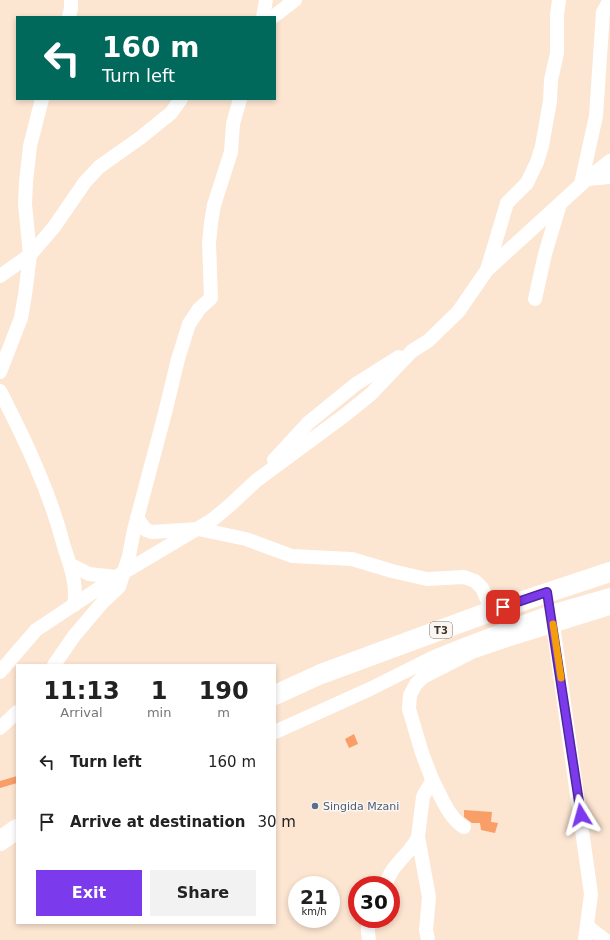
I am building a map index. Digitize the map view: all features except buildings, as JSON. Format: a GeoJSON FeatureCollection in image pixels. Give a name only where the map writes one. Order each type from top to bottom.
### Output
{"type":"FeatureCollection","features":[{"type":"Feature","properties":{"kind":"highway","name":"T3"},"geometry":{"type":"LineString","coordinates":[[276,695],[320,674],[492,611],[610,572]]}},
{"type":"Feature","properties":{"kind":"highway"},"geometry":{"type":"LineString","coordinates":[[0,841],[16,830]]}},
{"type":"Feature","properties":{"kind":"street"},"geometry":{"type":"LineString","coordinates":[[69,16],[71,0]]}},
{"type":"Feature","properties":{"kind":"street"},"geometry":{"type":"LineString","coordinates":[[262,16],[266,0]]}},
{"type":"Feature","properties":{"kind":"street"},"geometry":{"type":"LineString","coordinates":[[274,16],[295,0]]}},
{"type":"Feature","properties":{"kind":"street"},"geometry":{"type":"LineString","coordinates":[[487,270],[507,203],[527,183],[537,162],[542,146],[550,101],[551,80],[557,53],[557,15],[560,0]]}},
{"type":"Feature","properties":{"kind":"street"},"geometry":{"type":"LineString","coordinates":[[584,181],[596,116],[603,12],[610,0]]}},
{"type":"Feature","properties":{"kind":"street"},"geometry":{"type":"LineString","coordinates":[[0,372],[21,318],[30,255],[25,204],[26,182],[30,146],[42,100]]}},
{"type":"Feature","properties":{"kind":"street"},"geometry":{"type":"LineString","coordinates":[[0,276],[30,255],[54,227],[85,182],[98,167],[140,138],[171,113],[180,100]]}},
{"type":"Feature","properties":{"kind":"street"},"geometry":{"type":"LineString","coordinates":[[55,664],[74,636],[102,603],[119,587],[120,575],[129,556],[137,518],[166,413],[178,359],[189,324],[199,309],[211,298],[209,243],[210,223],[214,205],[231,152],[233,124],[240,100]]}},
{"type":"Feature","properties":{"kind":"street"},"geometry":{"type":"LineString","coordinates":[[0,672],[36,630],[120,575],[173,542],[198,529],[230,506],[257,480],[345,416],[371,394],[412,351],[428,341],[458,312],[487,270],[584,181],[610,161]]}},
{"type":"Feature","properties":{"kind":"street"},"geometry":{"type":"LineString","coordinates":[[584,181],[610,177]]}},
{"type":"Feature","properties":{"kind":"street"},"geometry":{"type":"LineString","coordinates":[[535,299],[545,254],[560,204]]}},
{"type":"Feature","properties":{"kind":"street"},"geometry":{"type":"LineString","coordinates":[[0,392],[14,419],[54,511],[71,565],[75,584],[74,605]]}},
{"type":"Feature","properties":{"kind":"street"},"geometry":{"type":"LineString","coordinates":[[137,518],[146,530],[152,532],[198,529],[246,539],[292,556],[352,559],[427,580],[460,577],[468,578],[475,581],[482,588],[492,611]]}},
{"type":"Feature","properties":{"kind":"street"},"geometry":{"type":"LineString","coordinates":[[71,565],[89,574],[120,575]]}},
{"type":"Feature","properties":{"kind":"street"},"geometry":{"type":"LineString","coordinates":[[547,592],[591,894],[585,940]]}},
{"type":"Feature","properties":{"kind":"street"},"geometry":{"type":"LineString","coordinates":[[464,827],[451,815],[432,779],[422,753],[409,709],[410,696],[416,684],[423,677],[472,652],[610,595]]}},
{"type":"Feature","properties":{"kind":"street"},"geometry":{"type":"LineString","coordinates":[[276,732],[370,689],[434,657],[552,619],[610,608]]}},
{"type":"Feature","properties":{"kind":"street"},"geometry":{"type":"LineString","coordinates":[[0,728],[16,713]]}},
{"type":"Feature","properties":{"kind":"street"},"geometry":{"type":"LineString","coordinates":[[428,940],[426,930],[429,897],[418,837],[423,797],[431,785],[432,779]]}},
{"type":"Feature","properties":{"kind":"street"},"geometry":{"type":"LineString","coordinates":[[389,876],[394,866],[411,850],[418,837]]}},
{"type":"Feature","properties":{"kind":"street"},"geometry":{"type":"LineString","coordinates":[[587,926],[605,940]]}},
{"type":"Feature","properties":{"kind":"street"},"geometry":{"type":"LineString","coordinates":[[368,928],[369,940]]}},
{"type":"Feature","properties":{"kind":"slow traffic"},"geometry":{"type":"LineString","coordinates":[[553,624],[561,678]]}},
{"type":"Feature","properties":{"kind":"place","name":"Singida Mzani"},"geometry":{"type":"Point","coordinates":[315,806]}},
{"type":"Feature","properties":{"kind":"route"},"geometry":{"type":"LineString","coordinates":[[503,607],[547,592],[581,815]]}}]}
